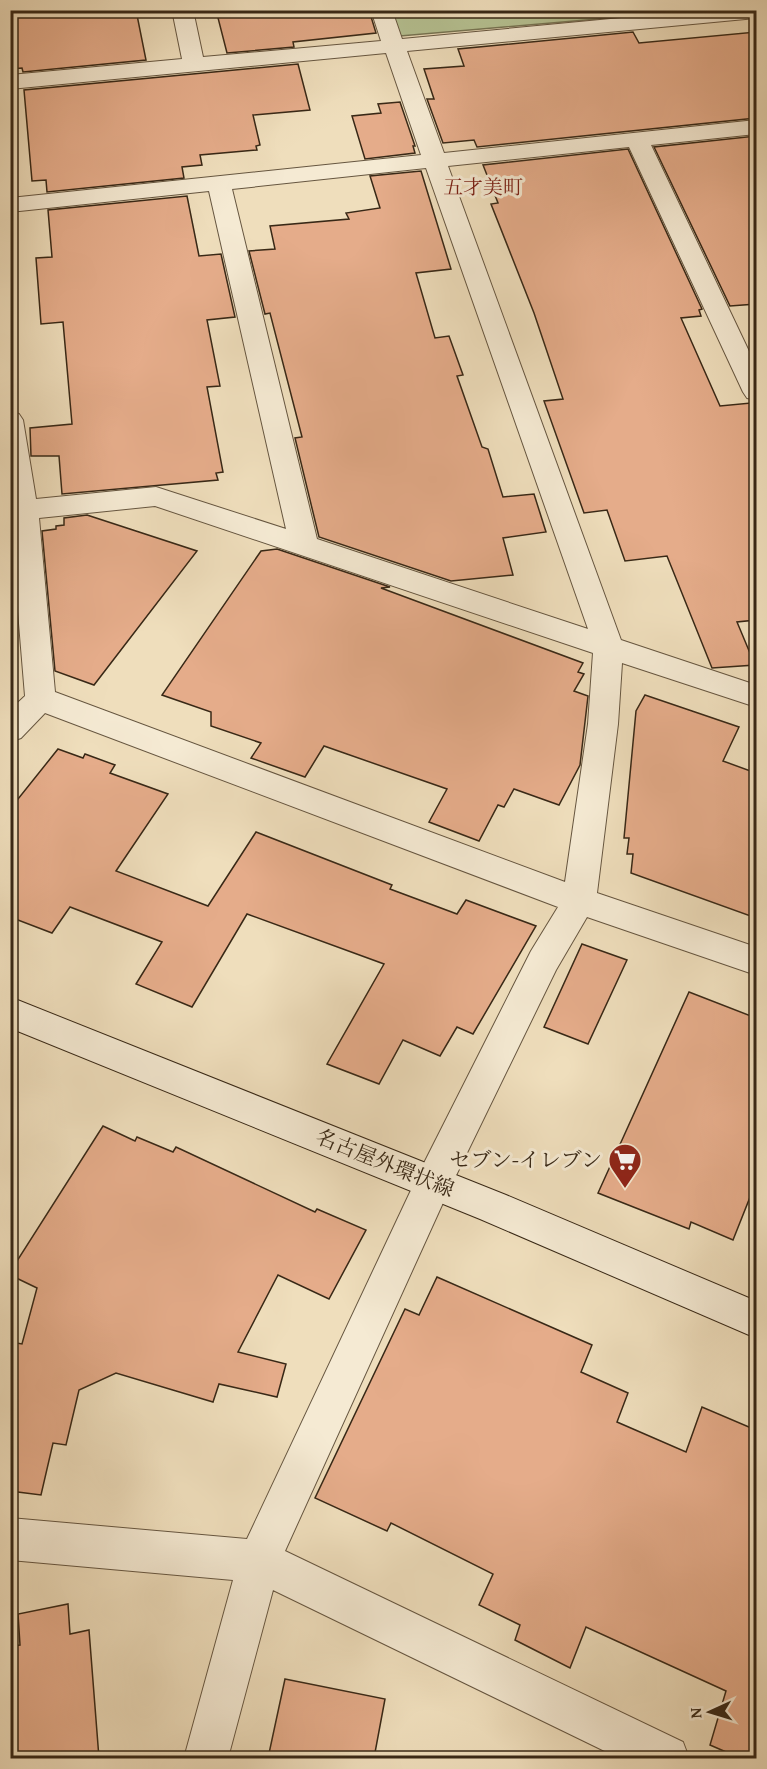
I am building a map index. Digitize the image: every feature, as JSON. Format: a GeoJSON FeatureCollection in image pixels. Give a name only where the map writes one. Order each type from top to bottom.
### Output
{"type":"FeatureCollection","features":[{"type":"Feature","properties":{"kind":"street"},"geometry":{"type":"LineString","coordinates":[[182,10],[194,64]]}},
{"type":"Feature","properties":{"kind":"street"},"geometry":{"type":"LineString","coordinates":[[206,1758],[259,1561],[433,1183],[543,961],[579,901],[603,724],[608,644],[433,161],[381,10]]}},
{"type":"Feature","properties":{"kind":"street"},"geometry":{"type":"LineString","coordinates":[[10,82],[756,12]]}},
{"type":"Feature","properties":{"kind":"street"},"geometry":{"type":"LineString","coordinates":[[10,205],[756,127]]}},
{"type":"Feature","properties":{"kind":"street"},"geometry":{"type":"LineString","coordinates":[[637,140],[756,392]]}},
{"type":"Feature","properties":{"kind":"street"},"geometry":{"type":"LineString","coordinates":[[219,183],[304,544]]}},
{"type":"Feature","properties":{"kind":"street"},"geometry":{"type":"LineString","coordinates":[[10,420],[24,510],[40,699],[10,730]]}},
{"type":"Feature","properties":{"kind":"street"},"geometry":{"type":"LineString","coordinates":[[24,510],[156,496],[608,644],[756,696]]}},
{"type":"Feature","properties":{"kind":"street"},"geometry":{"type":"LineString","coordinates":[[40,699],[579,901],[756,961]]}},
{"type":"Feature","properties":{"kind":"street","name":"名古屋外環状線"},"geometry":{"type":"LineString","coordinates":[[10,1012],[433,1183],[756,1320]]}},
{"type":"Feature","properties":{"kind":"street"},"geometry":{"type":"LineString","coordinates":[[10,1539],[259,1561],[667,1758]]}},
{"type":"Feature","properties":{"kind":"green space"},"geometry":{"type":"Polygon","coordinates":[[[391,10],[689,11],[400,36],[391,10]]]}},
{"type":"Feature","properties":{"kind":"building"},"geometry":{"type":"Polygon","coordinates":[[[10,10],[136,10],[146,60],[23,72],[22,68],[10,69],[10,10]]]}},
{"type":"Feature","properties":{"kind":"building"},"geometry":{"type":"Polygon","coordinates":[[[252,10],[369,10],[376,33],[293,42],[294,47],[227,53],[217,14],[252,10]]]}},
{"type":"Feature","properties":{"kind":"building"},"geometry":{"type":"Polygon","coordinates":[[[633,32],[639,43],[756,32],[756,118],[477,147],[474,140],[443,143],[427,99],[434,99],[424,69],[464,66],[458,49],[633,32]]]}},
{"type":"Feature","properties":{"kind":"building"},"geometry":{"type":"Polygon","coordinates":[[[298,64],[310,110],[253,115],[260,145],[256,146],[257,150],[200,155],[202,165],[182,167],[184,178],[47,192],[46,180],[32,181],[24,90],[298,64]]]}},
{"type":"Feature","properties":{"kind":"building"},"geometry":{"type":"Polygon","coordinates":[[[400,102],[415,146],[413,146],[415,153],[365,159],[352,116],[381,113],[378,104],[400,102]]]}},
{"type":"Feature","properties":{"kind":"building"},"geometry":{"type":"Polygon","coordinates":[[[756,136],[756,304],[730,306],[654,147],[756,136]]]}},
{"type":"Feature","properties":{"kind":"building"},"geometry":{"type":"Polygon","coordinates":[[[628,149],[702,309],[699,310],[701,316],[681,318],[720,406],[751,403],[756,416],[756,620],[737,622],[755,665],[712,668],[667,556],[625,561],[607,510],[584,513],[544,401],[563,399],[534,313],[491,204],[498,203],[483,165],[628,149]]]}},
{"type":"Feature","properties":{"kind":"building"},"geometry":{"type":"Polygon","coordinates":[[[421,171],[451,269],[416,273],[435,338],[449,336],[463,375],[457,376],[482,447],[488,449],[503,497],[534,494],[546,532],[503,538],[513,575],[451,581],[319,537],[295,438],[302,437],[270,313],[265,314],[249,251],[275,249],[270,226],[349,219],[346,213],[380,208],[370,176],[421,171]]]}},
{"type":"Feature","properties":{"kind":"building"},"geometry":{"type":"Polygon","coordinates":[[[187,196],[199,256],[221,254],[235,317],[207,320],[220,386],[207,387],[223,472],[216,473],[218,480],[62,494],[59,456],[31,456],[30,428],[72,424],[63,322],[41,324],[36,258],[52,257],[48,210],[187,196]]]}},
{"type":"Feature","properties":{"kind":"building"},"geometry":{"type":"Polygon","coordinates":[[[87,515],[197,551],[94,685],[55,671],[42,531],[64,525],[64,518],[87,515]]]}},
{"type":"Feature","properties":{"kind":"building"},"geometry":{"type":"Polygon","coordinates":[[[277,549],[390,587],[381,588],[583,663],[578,672],[584,674],[574,691],[588,696],[580,765],[559,805],[514,789],[504,807],[498,805],[479,841],[429,822],[447,789],[324,746],[305,777],[251,758],[261,743],[211,726],[211,712],[162,695],[261,551],[277,549]]]}},
{"type":"Feature","properties":{"kind":"building"},"geometry":{"type":"Polygon","coordinates":[[[645,695],[739,727],[723,761],[756,773],[756,918],[631,873],[633,854],[627,854],[629,838],[624,838],[636,711],[645,695]]]}},
{"type":"Feature","properties":{"kind":"building"},"geometry":{"type":"Polygon","coordinates":[[[58,749],[83,758],[85,754],[115,765],[110,773],[168,794],[116,871],[208,906],[256,832],[392,885],[390,889],[457,914],[466,900],[536,926],[473,1034],[457,1027],[440,1056],[403,1040],[379,1084],[327,1064],[384,964],[247,914],[192,1007],[136,984],[162,942],[70,907],[52,933],[10,917],[10,809],[58,749]]]}},
{"type":"Feature","properties":{"kind":"building"},"geometry":{"type":"Polygon","coordinates":[[[582,944],[627,960],[588,1044],[544,1027],[582,944]]]}},
{"type":"Feature","properties":{"kind":"building"},"geometry":{"type":"Polygon","coordinates":[[[689,992],[756,1018],[756,1182],[733,1240],[691,1222],[689,1229],[598,1193],[689,992]]]}},
{"type":"Feature","properties":{"kind":"building"},"geometry":{"type":"Polygon","coordinates":[[[103,1126],[135,1141],[137,1137],[173,1152],[176,1147],[315,1212],[317,1209],[366,1230],[329,1299],[278,1275],[238,1352],[286,1364],[277,1397],[219,1384],[213,1402],[116,1373],[79,1390],[66,1445],[53,1443],[41,1495],[10,1491],[10,1342],[22,1344],[37,1288],[10,1275],[10,1272],[103,1126]]]}},
{"type":"Feature","properties":{"kind":"building"},"geometry":{"type":"Polygon","coordinates":[[[437,1277],[592,1345],[581,1372],[628,1393],[617,1422],[686,1452],[702,1407],[756,1430],[756,1758],[740,1758],[710,1745],[726,1691],[586,1627],[570,1668],[515,1640],[520,1625],[479,1605],[493,1574],[391,1523],[387,1531],[315,1498],[405,1309],[419,1315],[437,1277]]]}},
{"type":"Feature","properties":{"kind":"building"},"geometry":{"type":"Polygon","coordinates":[[[68,1604],[70,1634],[89,1630],[99,1758],[10,1758],[10,1646],[20,1645],[18,1614],[68,1604]]]}},
{"type":"Feature","properties":{"kind":"building"},"geometry":{"type":"Polygon","coordinates":[[[285,1679],[385,1699],[374,1758],[268,1758],[285,1679]]]}},
{"type":"Feature","properties":{"kind":"place","name":"セブン-イレブン"},"geometry":{"type":"Point","coordinates":[625,1189]}},
{"type":"Feature","properties":{"kind":"district","name":"五才美町"},"geometry":{"type":"Point","coordinates":[483,187]}}]}
